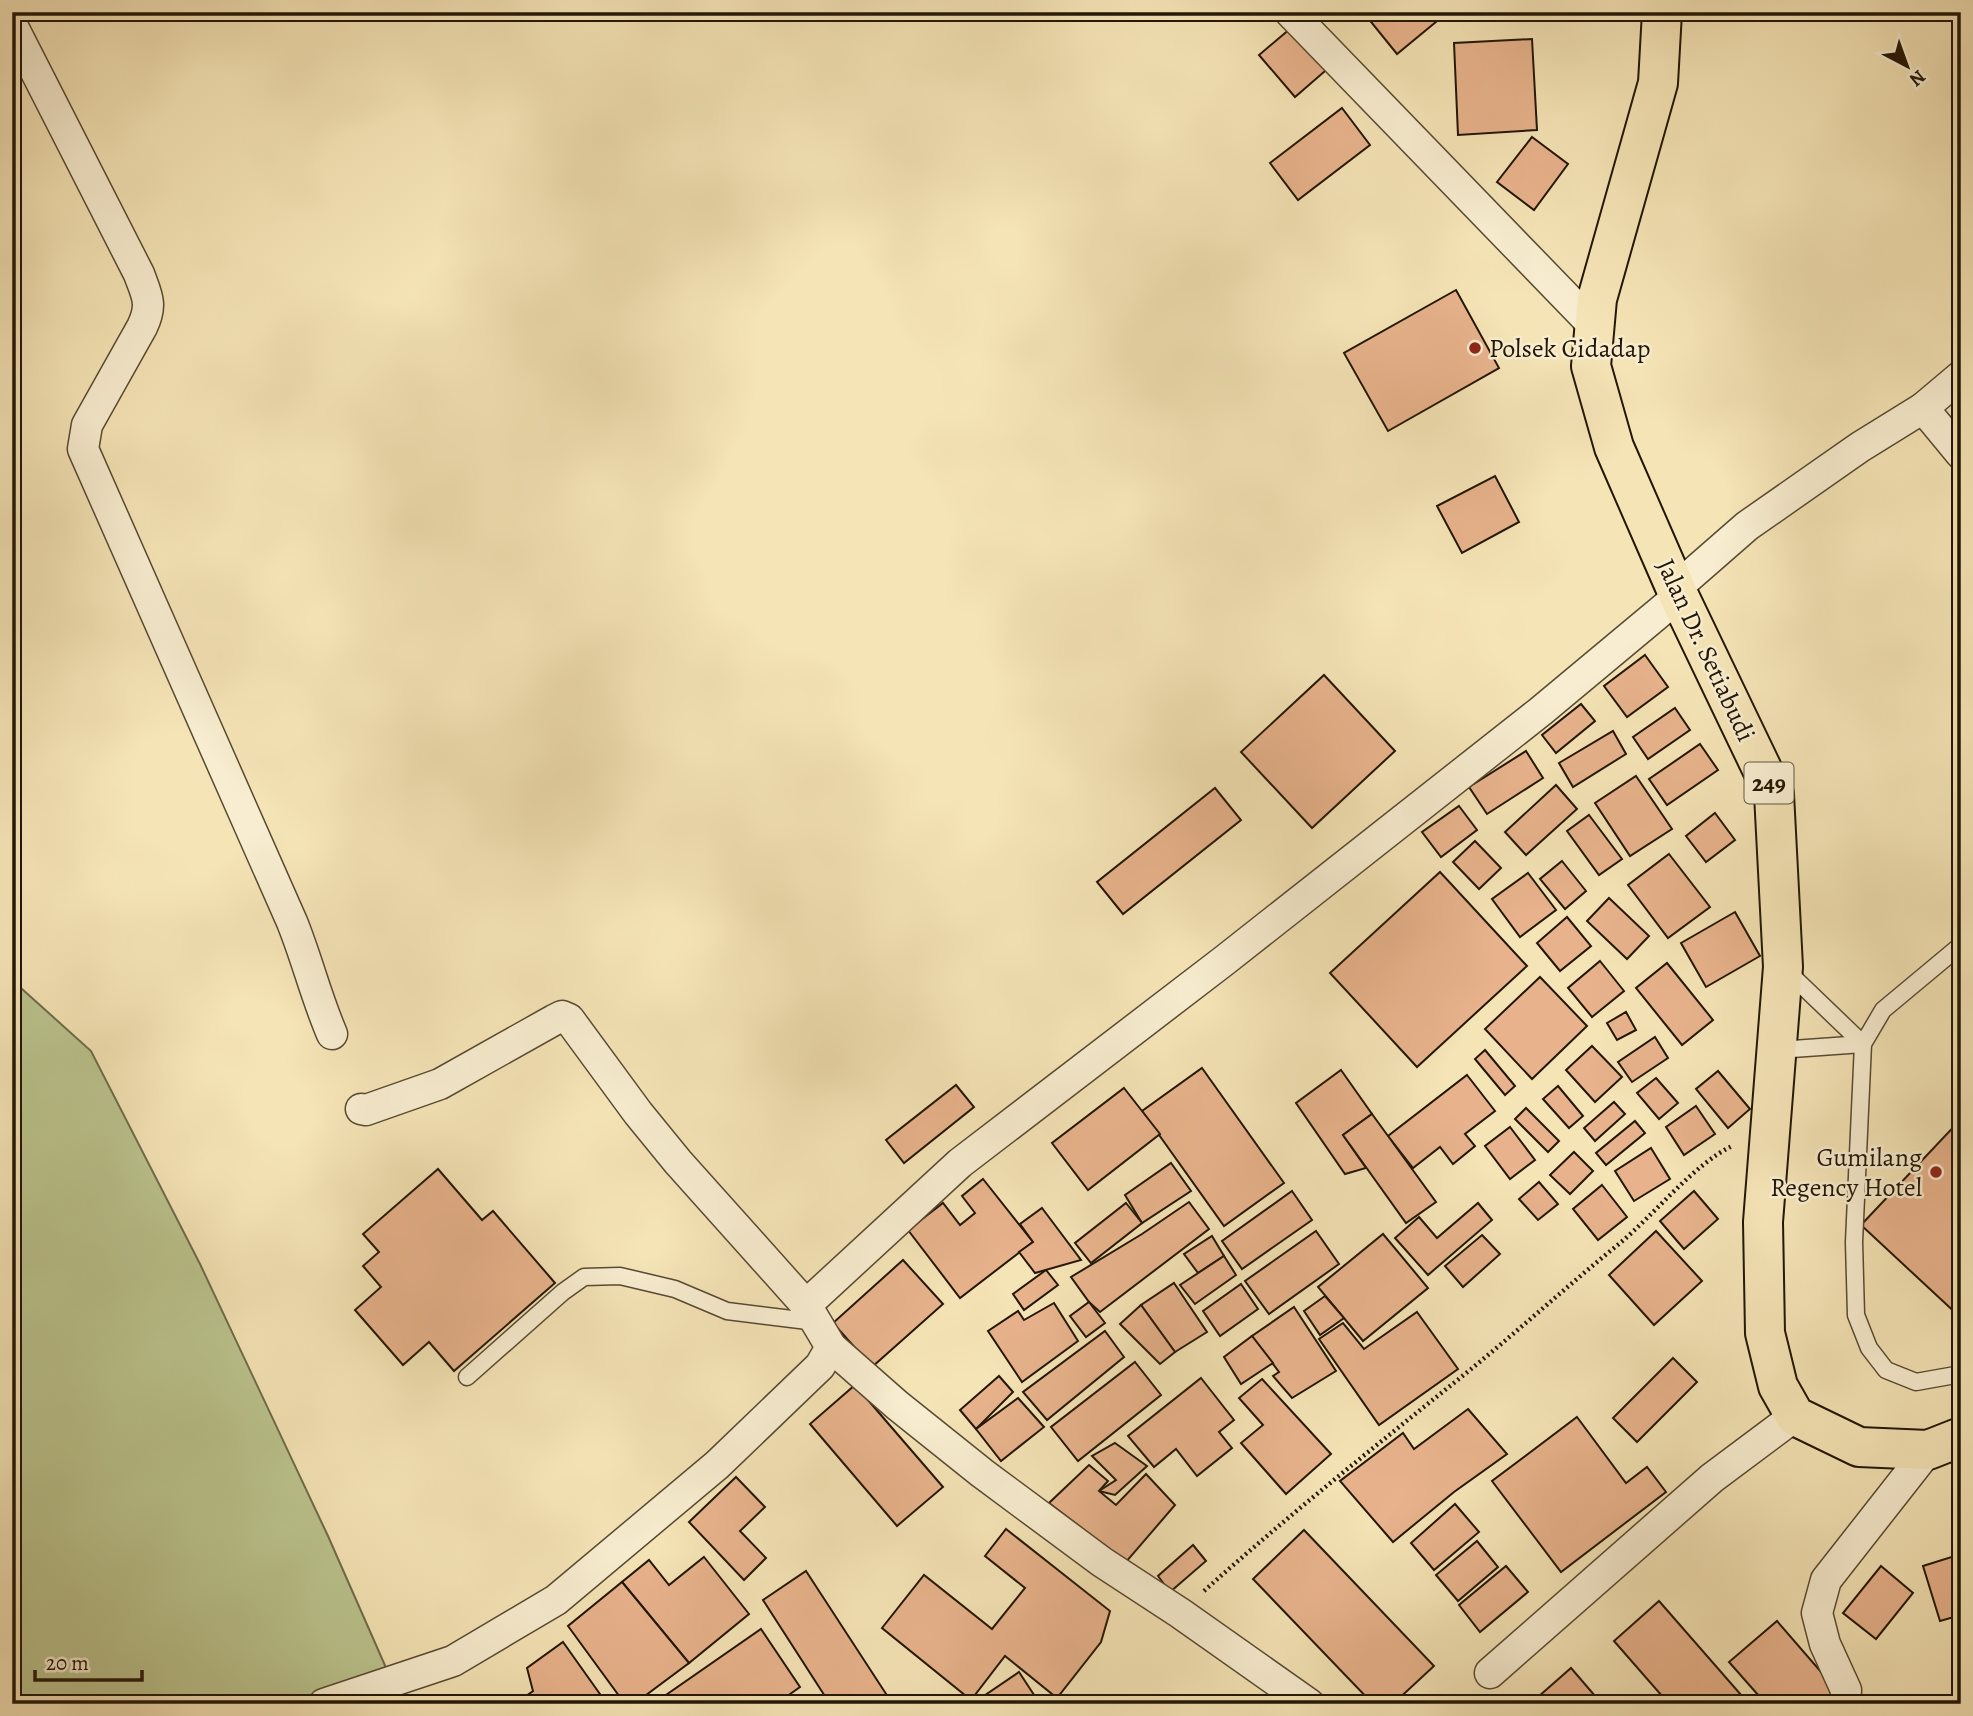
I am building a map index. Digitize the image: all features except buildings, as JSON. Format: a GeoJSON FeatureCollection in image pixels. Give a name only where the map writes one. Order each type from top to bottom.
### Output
{"type":"FeatureCollection","features":[{"type":"Feature","properties":{"kind":"main road","name":"Jalan Dr. Setiabudi"},"geometry":{"type":"LineString","coordinates":[[1662,12],[1658,83],[1597,299],[1591,366],[1615,447],[1678,592],[1774,794],[1783,967],[1763,1222],[1765,1333],[1778,1387],[1795,1416]]}},
{"type":"Feature","properties":{"kind":"main road"},"geometry":{"type":"LineString","coordinates":[[1795,1416],[1859,1447],[1944,1443]]}},
{"type":"Feature","properties":{"kind":"street"},"geometry":{"type":"LineString","coordinates":[[1290,12],[1594,326]]}},
{"type":"Feature","properties":{"kind":"street"},"geometry":{"type":"LineString","coordinates":[[12,25],[139,274],[149,304],[149,312],[142,327],[87,425],[83,449],[292,922],[310,966],[322,1010],[332,1034]]}},
{"type":"Feature","properties":{"kind":"street"},"geometry":{"type":"LineString","coordinates":[[324,1704],[453,1661],[555,1600],[717,1465],[820,1366],[817,1325],[960,1163],[1541,711],[1678,592],[1747,526],[1860,447],[1923,408],[1961,376]]}},
{"type":"Feature","properties":{"kind":"street"},"geometry":{"type":"LineString","coordinates":[[1923,408],[1961,454]]}},
{"type":"Feature","properties":{"kind":"street"},"geometry":{"type":"LineString","coordinates":[[361,1109],[366,1110],[440,1084],[562,1016],[577,1028],[678,1163],[817,1325],[897,1405],[982,1473],[1102,1562],[1309,1704]]}},
{"type":"Feature","properties":{"kind":"street"},"geometry":{"type":"LineString","coordinates":[[1490,1673],[1712,1478],[1795,1416]]}},
{"type":"Feature","properties":{"kind":"street"},"geometry":{"type":"LineString","coordinates":[[1845,1704],[1846,1690],[1825,1644],[1817,1613],[1826,1580],[1944,1443]]}},
{"type":"Feature","properties":{"kind":"lane"},"geometry":{"type":"LineString","coordinates":[[1961,945],[1883,1010],[1863,1045],[1854,1242],[1856,1315],[1869,1348],[1886,1370],[1916,1382],[1961,1374]]}},
{"type":"Feature","properties":{"kind":"lane"},"geometry":{"type":"LineString","coordinates":[[1783,967],[1863,1045]]}},
{"type":"Feature","properties":{"kind":"lane"},"geometry":{"type":"LineString","coordinates":[[1778,1050],[1863,1045]]}},
{"type":"Feature","properties":{"kind":"lane"},"geometry":{"type":"LineString","coordinates":[[467,1377],[563,1292],[584,1277],[620,1276],[675,1289],[727,1311],[817,1325]]}},
{"type":"Feature","properties":{"kind":"path"},"geometry":{"type":"LineString","coordinates":[[1180,1613],[1321,1489],[1446,1390],[1631,1234],[1721,1151],[1740,1143],[1771,1136]]}},
{"type":"Feature","properties":{"kind":"green space"},"geometry":{"type":"Polygon","coordinates":[[[12,980],[91,1051],[200,1264],[328,1536],[402,1704],[12,1704],[12,980]]]}},
{"type":"Feature","properties":{"kind":"place","name":"Polsek Cidadap"},"geometry":{"type":"Point","coordinates":[1475,348]}},
{"type":"Feature","properties":{"kind":"place","name":"Gumilang Regency Hotel"},"geometry":{"type":"Point","coordinates":[1936,1172]}}]}
